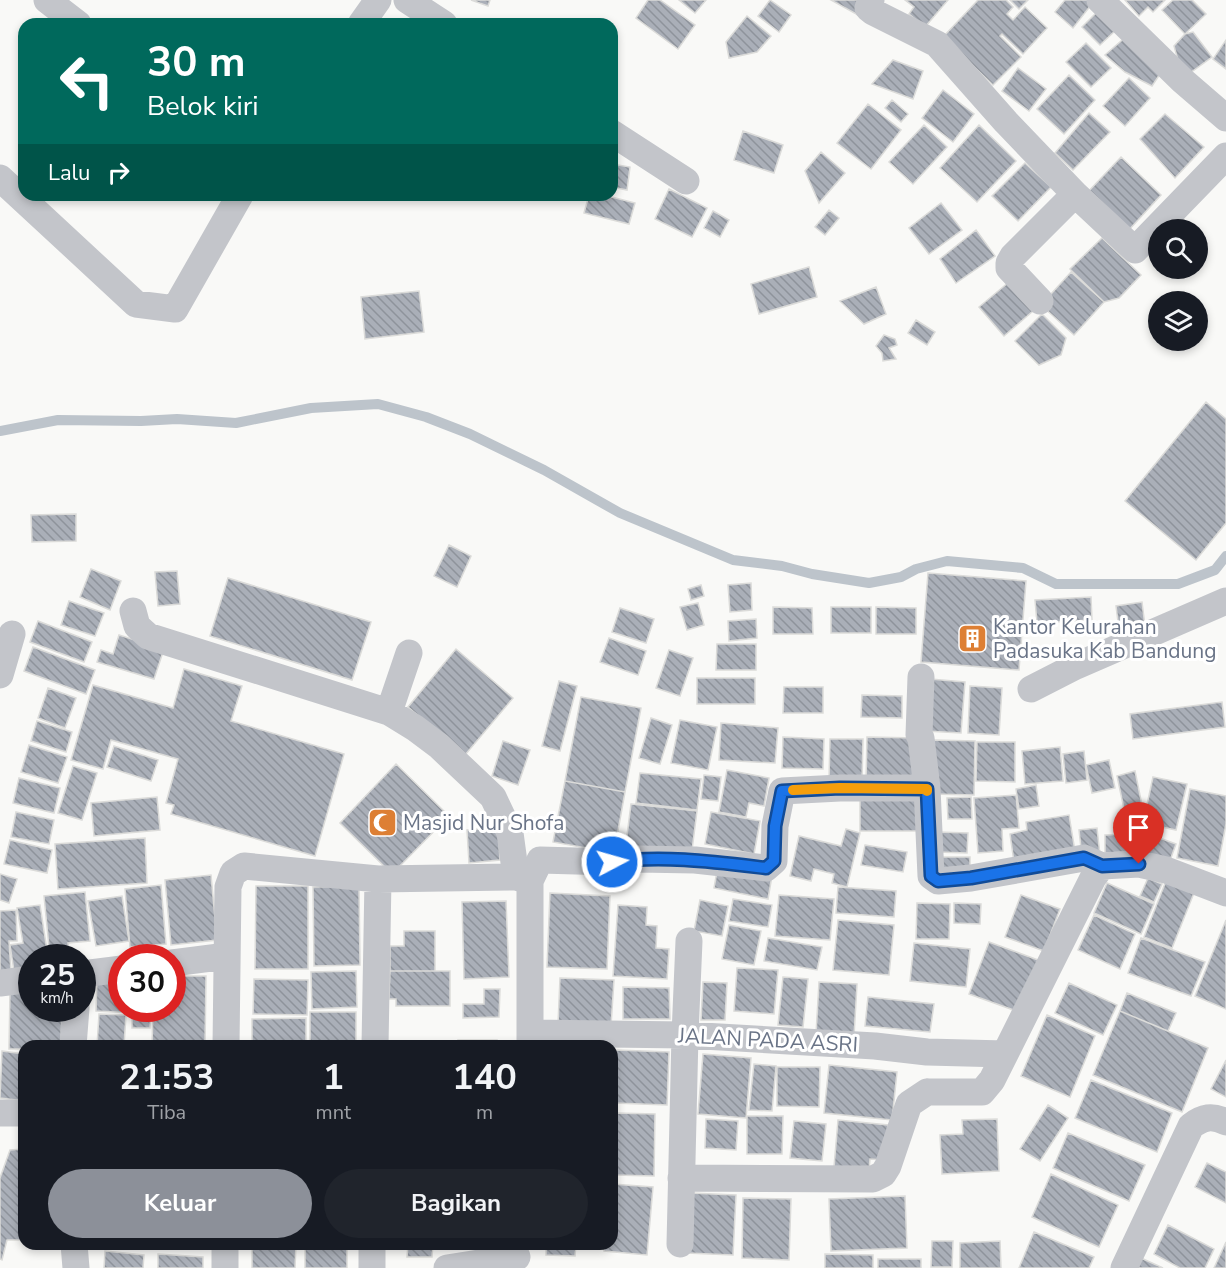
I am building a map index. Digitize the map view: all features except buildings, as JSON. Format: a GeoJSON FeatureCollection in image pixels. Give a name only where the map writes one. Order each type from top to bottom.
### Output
{"type":"FeatureCollection","features":[{"type":"Feature","properties":{"kind":"street"},"geometry":{"type":"LineString","coordinates":[[48,0],[70,18]]}},
{"type":"Feature","properties":{"kind":"street"},"geometry":{"type":"LineString","coordinates":[[365,18],[378,0]]}},
{"type":"Feature","properties":{"kind":"street"},"geometry":{"type":"LineString","coordinates":[[407,0],[435,18]]}},
{"type":"Feature","properties":{"kind":"street"},"geometry":{"type":"LineString","coordinates":[[871,0],[868,8],[873,12],[937,44],[1006,123],[1075,194],[1135,250],[1226,156]]}},
{"type":"Feature","properties":{"kind":"street"},"geometry":{"type":"LineString","coordinates":[[1112,4],[1226,118]]}},
{"type":"Feature","properties":{"kind":"street"},"geometry":{"type":"LineString","coordinates":[[618,138],[686,181]]}},
{"type":"Feature","properties":{"kind":"street"},"geometry":{"type":"LineString","coordinates":[[0,178],[18,195]]}},
{"type":"Feature","properties":{"kind":"street"},"geometry":{"type":"LineString","coordinates":[[1040,301],[1009,268],[1009,263],[1013,256],[1075,194]]}},
{"type":"Feature","properties":{"kind":"street"},"geometry":{"type":"LineString","coordinates":[[25,201],[136,304],[175,309],[237,201]]}},
{"type":"Feature","properties":{"kind":"street"},"geometry":{"type":"LineString","coordinates":[[1031,689],[1076,666],[1226,601]]}},
{"type":"Feature","properties":{"kind":"street"},"geometry":{"type":"LineString","coordinates":[[133,611],[137,626],[148,636],[389,712],[440,746],[493,797],[510,833],[523,879],[530,1039]]}},
{"type":"Feature","properties":{"kind":"street"},"geometry":{"type":"LineString","coordinates":[[0,675],[12,634]]}},
{"type":"Feature","properties":{"kind":"street"},"geometry":{"type":"LineString","coordinates":[[389,712],[409,653]]}},
{"type":"Feature","properties":{"kind":"street"},"geometry":{"type":"LineString","coordinates":[[921,677],[919,735],[927,789],[931,876],[938,881],[971,878],[1084,858],[1102,866],[1139,864],[1166,870],[1226,893]]}},
{"type":"Feature","properties":{"kind":"street"},"geometry":{"type":"LineString","coordinates":[[226,1040],[228,887],[233,873],[244,866],[378,879],[523,879],[540,860],[612,862],[639,859],[695,860],[766,868],[774,861],[775,826],[782,791],[840,788],[927,789]]}},
{"type":"Feature","properties":{"kind":"street"},"geometry":{"type":"LineString","coordinates":[[681,1178],[873,1179],[883,1174],[888,1166],[909,1104],[927,1092],[982,1092],[992,1080],[1093,878],[1102,866]]}},
{"type":"Feature","properties":{"kind":"street"},"geometry":{"type":"LineString","coordinates":[[375,1040],[378,879]]}},
{"type":"Feature","properties":{"kind":"street"},"geometry":{"type":"LineString","coordinates":[[680,1244],[689,940]]}},
{"type":"Feature","properties":{"kind":"street"},"geometry":{"type":"LineString","coordinates":[[186,961],[227,956]]}},
{"type":"Feature","properties":{"kind":"street"},"geometry":{"type":"LineString","coordinates":[[0,983],[18,981]]}},
{"type":"Feature","properties":{"kind":"street"},"geometry":{"type":"LineString","coordinates":[[73,1040],[75,1022]]}},
{"type":"Feature","properties":{"kind":"street","name":"JALAN PADA ASRI"},"geometry":{"type":"LineString","coordinates":[[530,1039],[685,1035],[875,1046],[927,1052],[1005,1054]]}},
{"type":"Feature","properties":{"kind":"street"},"geometry":{"type":"LineString","coordinates":[[927,1052],[927,1092]]}},
{"type":"Feature","properties":{"kind":"street"},"geometry":{"type":"LineString","coordinates":[[0,1113],[18,1113]]}},
{"type":"Feature","properties":{"kind":"street"},"geometry":{"type":"LineString","coordinates":[[1124,1268],[1191,1126],[1211,1117],[1226,1122]]}},
{"type":"Feature","properties":{"kind":"street"},"geometry":{"type":"LineString","coordinates":[[74,1250],[76,1268]]}},
{"type":"Feature","properties":{"kind":"street"},"geometry":{"type":"LineString","coordinates":[[225,1250],[225,1268]]}},
{"type":"Feature","properties":{"kind":"street"},"geometry":{"type":"LineString","coordinates":[[372,1250],[372,1268]]}},
{"type":"Feature","properties":{"kind":"street"},"geometry":{"type":"LineString","coordinates":[[447,1268],[519,1256]]}},
{"type":"Feature","properties":{"kind":"waterway"},"geometry":{"type":"LineString","coordinates":[[0,431],[58,420],[177,419],[236,423],[311,408],[378,404],[426,417],[470,434],[544,470],[620,513],[733,560],[782,566],[812,574],[869,583],[901,577],[916,569],[947,561],[1023,568],[1056,584],[1178,584],[1215,570],[1226,556]]}},
{"type":"Feature","properties":{"kind":"slow traffic"},"geometry":{"type":"LineString","coordinates":[[793,790],[840,788],[927,789],[927,791]]}},
{"type":"Feature","properties":{"kind":"place","name":"Kantor Kelurahan Padasuka Kab Bandung"},"geometry":{"type":"Point","coordinates":[972,639]}},
{"type":"Feature","properties":{"kind":"place","name":"Masjid Nur Shofa"},"geometry":{"type":"Point","coordinates":[382,823]}},
{"type":"Feature","properties":{"kind":"route"},"geometry":{"type":"LineString","coordinates":[[612,862],[639,859],[695,860],[766,868],[774,861],[775,826],[782,791],[840,788],[927,789],[931,876],[938,881],[971,878],[1084,858],[1102,866],[1139,864]]}}]}
